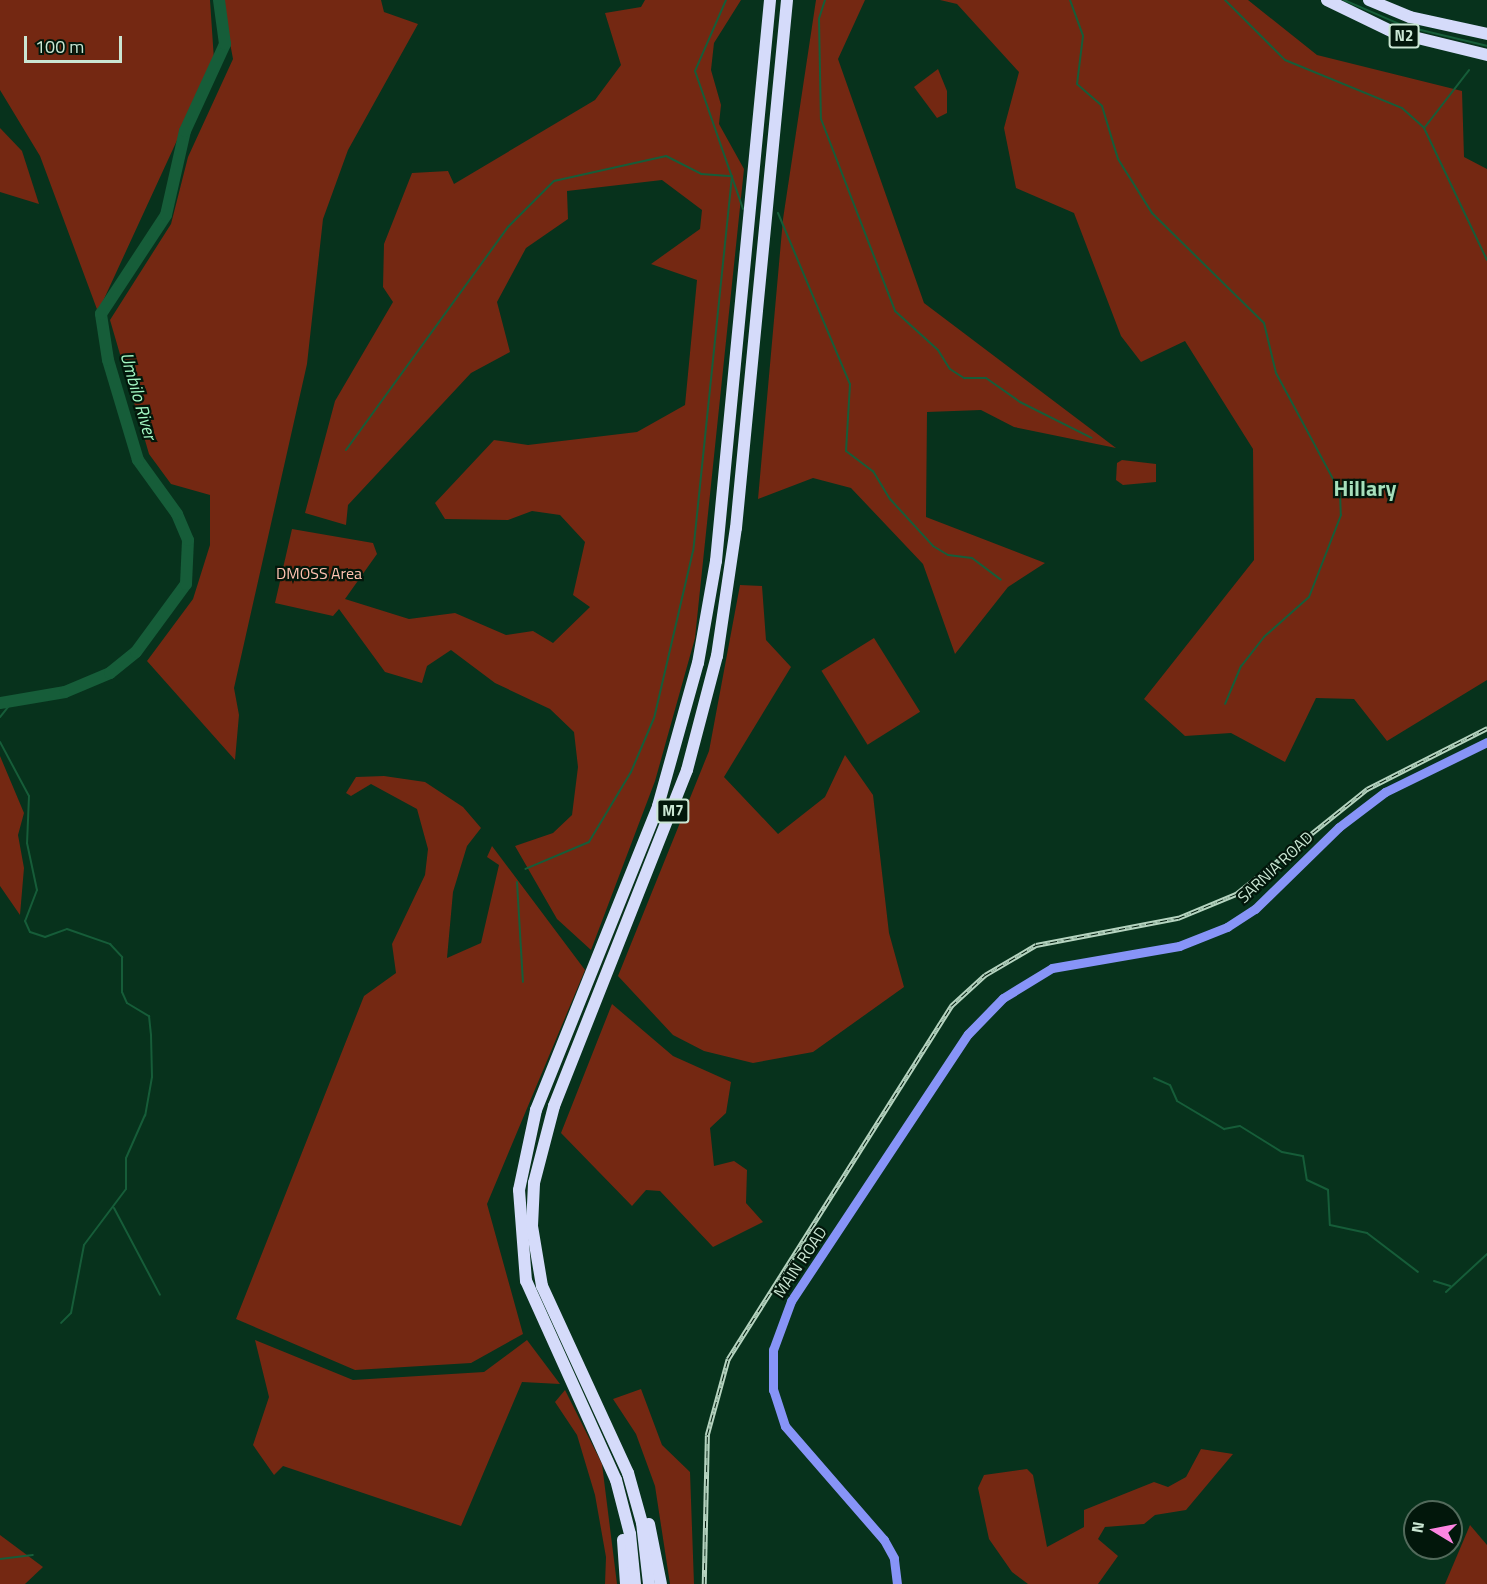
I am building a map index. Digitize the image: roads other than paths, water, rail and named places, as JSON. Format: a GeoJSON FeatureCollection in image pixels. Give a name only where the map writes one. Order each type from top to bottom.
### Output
{"type":"FeatureCollection","features":[{"type":"Feature","properties":{"kind":"highway","name":"M7"},"geometry":{"type":"LineString","coordinates":[[634,1584],[630,1534],[616,1480],[532,1300],[523,1263],[519,1190],[536,1110],[658,806],[698,663],[716,561],[770,0]]}},
{"type":"Feature","properties":{"kind":"highway","name":"M7"},"geometry":{"type":"LineString","coordinates":[[649,1584],[636,1497],[594,1397],[542,1286],[532,1226],[536,1166],[554,1106],[674,807],[717,656],[736,528],[787,0]]}},
{"type":"Feature","properties":{"kind":"highway","name":"N2"},"geometry":{"type":"LineString","coordinates":[[1327,0],[1393,32],[1487,55]]}},
{"type":"Feature","properties":{"kind":"highway","name":"N2"},"geometry":{"type":"LineString","coordinates":[[1369,0],[1464,31],[1487,34]]}},
{"type":"Feature","properties":{"kind":"highway"},"geometry":{"type":"LineString","coordinates":[[1387,0],[1464,31]]}},
{"type":"Feature","properties":{"kind":"highway"},"geometry":{"type":"LineString","coordinates":[[594,1397],[614,1425],[635,1477],[661,1584]]}},
{"type":"Feature","properties":{"kind":"highway"},"geometry":{"type":"LineString","coordinates":[[616,1480],[626,1584]]}},
{"type":"Feature","properties":{"kind":"main road","name":"SARNIA ROAD"},"geometry":{"type":"LineString","coordinates":[[1030,979],[1068,963],[1179,946],[1227,927],[1255,909],[1332,833],[1385,792],[1487,742]]}},
{"type":"Feature","properties":{"kind":"main road","name":"MAIN ROAD"},"geometry":{"type":"LineString","coordinates":[[897,1584],[894,1558],[884,1540],[785,1426],[772,1381],[776,1336],[791,1301],[968,1034],[1030,979]]}},
{"type":"Feature","properties":{"kind":"waterway","name":"Umbilo River"},"geometry":{"type":"LineString","coordinates":[[0,703],[65,692],[110,673],[136,652],[186,584],[188,540],[177,514],[138,460],[108,360],[101,314],[166,215],[185,131],[225,44],[219,0]]}},
{"type":"Feature","properties":{"kind":"waterway"},"geometry":{"type":"LineString","coordinates":[[726,0],[695,71],[743,209]]}},
{"type":"Feature","properties":{"kind":"waterway"},"geometry":{"type":"LineString","coordinates":[[825,0],[819,19],[821,119],[895,311],[938,350],[950,369],[964,378],[986,378],[1020,402],[1092,438]]}},
{"type":"Feature","properties":{"kind":"waterway"},"geometry":{"type":"LineString","coordinates":[[1070,0],[1083,36],[1077,84],[1102,106],[1118,159],[1152,213],[1264,323],[1276,373],[1340,492],[1341,515],[1309,597],[1264,637],[1241,666],[1225,704]]}},
{"type":"Feature","properties":{"kind":"waterway"},"geometry":{"type":"LineString","coordinates":[[1225,0],[1285,60],[1402,108],[1424,128],[1487,260]]}},
{"type":"Feature","properties":{"kind":"waterway"},"geometry":{"type":"LineString","coordinates":[[1344,0],[1404,26],[1487,46]]}},
{"type":"Feature","properties":{"kind":"waterway"},"geometry":{"type":"LineString","coordinates":[[1425,127],[1469,70]]}},
{"type":"Feature","properties":{"kind":"waterway"},"geometry":{"type":"LineString","coordinates":[[346,450],[508,227],[554,181],[666,156],[701,174],[732,176],[693,551],[654,718],[631,772],[589,842],[525,869]]}},
{"type":"Feature","properties":{"kind":"waterway"},"geometry":{"type":"LineString","coordinates":[[778,213],[850,384],[846,451],[873,471],[890,499],[933,546],[948,555],[972,558],[1001,580]]}},
{"type":"Feature","properties":{"kind":"waterway"},"geometry":{"type":"LineString","coordinates":[[0,717],[12,702]]}},
{"type":"Feature","properties":{"kind":"waterway"},"geometry":{"type":"LineString","coordinates":[[0,742],[29,796],[27,843],[37,890],[25,921],[30,932],[45,937],[67,929],[110,944],[122,957],[122,992],[127,1003],[149,1016],[151,1035],[152,1077],[145,1115],[126,1158],[126,1189],[84,1245],[71,1313],[61,1323]]}},
{"type":"Feature","properties":{"kind":"waterway"},"geometry":{"type":"LineString","coordinates":[[517,882],[523,982]]}},
{"type":"Feature","properties":{"kind":"waterway"},"geometry":{"type":"LineString","coordinates":[[1154,1078],[1170,1085],[1177,1101],[1224,1129],[1240,1126],[1282,1152],[1303,1156],[1307,1180],[1328,1190],[1330,1225],[1367,1233],[1418,1272]]}},
{"type":"Feature","properties":{"kind":"waterway"},"geometry":{"type":"LineString","coordinates":[[114,1208],[160,1295]]}},
{"type":"Feature","properties":{"kind":"waterway"},"geometry":{"type":"LineString","coordinates":[[1446,1292],[1487,1254]]}},
{"type":"Feature","properties":{"kind":"waterway"},"geometry":{"type":"LineString","coordinates":[[1434,1281],[1450,1286]]}},
{"type":"Feature","properties":{"kind":"waterway"},"geometry":{"type":"LineString","coordinates":[[0,1559],[33,1555]]}},
{"type":"Feature","properties":{"kind":"railway"},"geometry":{"type":"LineString","coordinates":[[704,1584],[707,1435],[728,1359],[951,1006],[985,975],[1036,945],[1178,918],[1236,894],[1367,789],[1487,728]]}},
{"type":"Feature","properties":{"kind":"district","name":"Hillary"},"geometry":{"type":"Point","coordinates":[1365,489]}},
{"type":"Feature","properties":{"kind":"park label","name":"DMOSS Area"},"geometry":{"type":"Point","coordinates":[319,573]}}]}
